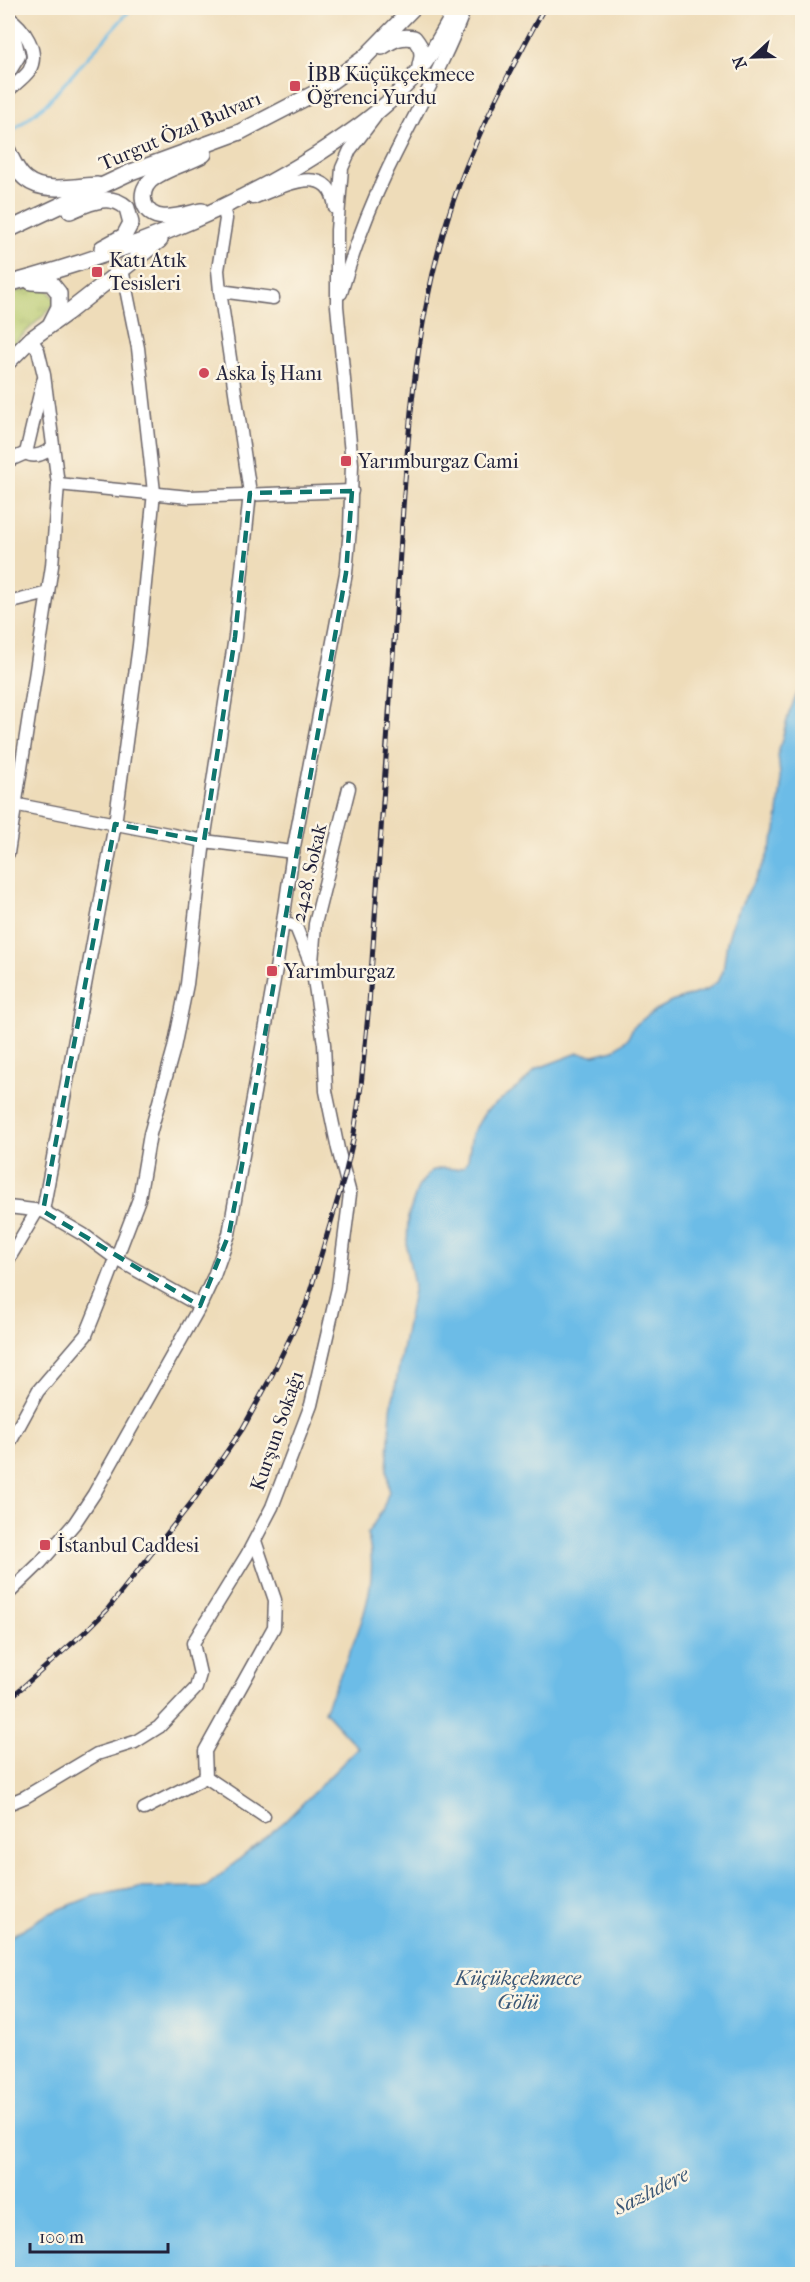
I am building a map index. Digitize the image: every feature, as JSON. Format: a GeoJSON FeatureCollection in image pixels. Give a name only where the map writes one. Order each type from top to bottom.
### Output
{"type":"FeatureCollection","features":[{"type":"Feature","properties":{"kind":"main road","name":"Turgut Özal Bulvarı"},"geometry":{"type":"LineString","coordinates":[[8,231],[131,172],[240,132],[317,92],[364,58],[413,8]]}},
{"type":"Feature","properties":{"kind":"main road"},"geometry":{"type":"LineString","coordinates":[[8,284],[143,243],[223,208],[296,168],[364,123],[409,83],[437,43],[457,8]]}},
{"type":"Feature","properties":{"kind":"main road"},"geometry":{"type":"LineString","coordinates":[[364,58],[397,38],[405,36],[414,38],[422,48],[423,54],[409,83]]}},
{"type":"Feature","properties":{"kind":"main road"},"geometry":{"type":"LineString","coordinates":[[223,208],[167,218],[156,217],[148,211],[143,197],[145,189],[156,177],[199,158],[240,132]]}},
{"type":"Feature","properties":{"kind":"main road"},"geometry":{"type":"LineString","coordinates":[[8,151],[25,179],[34,184],[53,188],[106,184]]}},
{"type":"Feature","properties":{"kind":"main road"},"geometry":{"type":"LineString","coordinates":[[8,231],[29,227],[105,199],[114,200],[127,208],[131,223],[124,236],[45,274]]}},
{"type":"Feature","properties":{"kind":"main road"},"geometry":{"type":"LineString","coordinates":[[8,362],[51,323],[172,231]]}},
{"type":"Feature","properties":{"kind":"main road"},"geometry":{"type":"LineString","coordinates":[[8,284],[43,281],[56,287],[60,300],[51,323]]}},
{"type":"Feature","properties":{"kind":"street"},"geometry":{"type":"LineString","coordinates":[[396,25],[406,8]]}},
{"type":"Feature","properties":{"kind":"street"},"geometry":{"type":"LineString","coordinates":[[337,306],[350,261],[388,170],[439,70],[465,8]]}},
{"type":"Feature","properties":{"kind":"street"},"geometry":{"type":"LineString","coordinates":[[8,17],[27,35],[32,62],[29,71],[8,91]]}},
{"type":"Feature","properties":{"kind":"street"},"geometry":{"type":"LineString","coordinates":[[8,30],[15,39],[19,56],[8,74]]}},
{"type":"Feature","properties":{"kind":"street"},"geometry":{"type":"LineString","coordinates":[[8,1594],[67,1532],[94,1494],[200,1306],[230,1234],[293,852],[346,573],[352,491],[351,440],[337,306],[337,230],[342,168],[350,150],[385,105]]}},
{"type":"Feature","properties":{"kind":"street"},"geometry":{"type":"LineString","coordinates":[[8,1446],[38,1391],[86,1335],[139,1199],[150,1134],[174,1048],[187,984],[204,841],[235,637],[250,493],[218,270],[226,219],[223,208],[297,182],[308,179],[317,180],[328,188],[333,196],[337,230]]}},
{"type":"Feature","properties":{"kind":"street"},"geometry":{"type":"LineString","coordinates":[[8,1260],[40,1211],[115,824],[139,645],[154,492],[138,348],[122,269]]}},
{"type":"Feature","properties":{"kind":"street"},"geometry":{"type":"LineString","coordinates":[[220,291],[273,298]]}},
{"type":"Feature","properties":{"kind":"street"},"geometry":{"type":"LineString","coordinates":[[8,853],[11,804],[52,566],[58,484],[44,375],[38,350],[31,339]]}},
{"type":"Feature","properties":{"kind":"street"},"geometry":{"type":"LineString","coordinates":[[26,453],[44,375]]}},
{"type":"Feature","properties":{"kind":"street"},"geometry":{"type":"LineString","coordinates":[[26,453],[30,456],[40,455],[53,448]]}},
{"type":"Feature","properties":{"kind":"street"},"geometry":{"type":"LineString","coordinates":[[8,460],[26,453]]}},
{"type":"Feature","properties":{"kind":"street"},"geometry":{"type":"LineString","coordinates":[[58,484],[189,497],[352,491]]}},
{"type":"Feature","properties":{"kind":"street"},"geometry":{"type":"LineString","coordinates":[[8,603],[48,594]]}},
{"type":"Feature","properties":{"kind":"street","name":"2428. Sokak"},"geometry":{"type":"LineString","coordinates":[[312,967],[315,924],[349,788]]}},
{"type":"Feature","properties":{"kind":"street"},"geometry":{"type":"LineString","coordinates":[[11,804],[204,841],[293,852]]}},
{"type":"Feature","properties":{"kind":"street","name":"Kurşun Sokağı"},"geometry":{"type":"LineString","coordinates":[[8,1804],[25,1797],[97,1754],[135,1742],[159,1727],[196,1688],[200,1674],[192,1643],[255,1541],[272,1507],[311,1405],[338,1288],[350,1194],[326,1091],[324,1044],[312,967],[297,927],[283,923]]}},
{"type":"Feature","properties":{"kind":"street"},"geometry":{"type":"LineString","coordinates":[[8,1206],[40,1211],[84,1235],[115,1258],[200,1306]]}},
{"type":"Feature","properties":{"kind":"street"},"geometry":{"type":"LineString","coordinates":[[206,1778],[205,1751],[274,1628],[275,1600],[255,1541]]}},
{"type":"Feature","properties":{"kind":"street"},"geometry":{"type":"LineString","coordinates":[[144,1809],[206,1778]]}},
{"type":"Feature","properties":{"kind":"street"},"geometry":{"type":"LineString","coordinates":[[206,1778],[264,1816]]}},
{"type":"Feature","properties":{"kind":"highlighted area"},"geometry":{"type":"Polygon","coordinates":[[[352,491],[346,573],[239,1182],[229,1234],[200,1306],[43,1211],[115,824],[204,841],[235,637],[250,493],[352,491]]]}},
{"type":"Feature","properties":{"kind":"green space"},"geometry":{"type":"Polygon","coordinates":[[[34,287],[48,290],[56,301],[8,349],[8,294],[34,287]]]}},
{"type":"Feature","properties":{"kind":"water","name":"Küçükçekmece Gölü"},"geometry":{"type":"Polygon","coordinates":[[[802,682],[802,2274],[8,2274],[8,1938],[48,1914],[93,1896],[136,1888],[206,1887],[285,1821],[358,1748],[324,1711],[352,1647],[367,1602],[371,1579],[371,1556],[367,1534],[382,1511],[389,1491],[387,1470],[391,1410],[414,1285],[407,1249],[408,1217],[418,1187],[431,1171],[443,1168],[457,1169],[464,1166],[468,1160],[472,1134],[485,1112],[523,1083],[536,1069],[578,1053],[594,1055],[614,1050],[628,1038],[633,1027],[651,1013],[671,1002],[707,990],[718,981],[723,971],[727,942],[734,918],[766,859],[776,831],[781,786],[778,754],[789,713],[802,682]]]}},
{"type":"Feature","properties":{"kind":"waterway"},"geometry":{"type":"LineString","coordinates":[[9,134],[47,103],[132,8]]}},
{"type":"Feature","properties":{"kind":"railway"},"geometry":{"type":"LineString","coordinates":[[8,1700],[107,1610],[195,1498],[243,1428],[306,1305],[345,1175],[361,1086],[369,1004],[407,449],[424,315],[454,198],[476,142],[502,87],[544,8]]}},
{"type":"Feature","properties":{"kind":"place","name":"İBB Küçükçekmece Öğrenci Yurdu"},"geometry":{"type":"Point","coordinates":[295,86]}},
{"type":"Feature","properties":{"kind":"place","name":"Katı Atık Tesisleri"},"geometry":{"type":"Point","coordinates":[97,272]}},
{"type":"Feature","properties":{"kind":"place","name":"Aska İş Hanı"},"geometry":{"type":"Point","coordinates":[204,373]}},
{"type":"Feature","properties":{"kind":"place","name":"Yarımburgaz Cami"},"geometry":{"type":"Point","coordinates":[346,461]}},
{"type":"Feature","properties":{"kind":"place","name":"Yarımburgaz"},"geometry":{"type":"Point","coordinates":[272,971]}},
{"type":"Feature","properties":{"kind":"place","name":"İstanbul Caddesi"},"geometry":{"type":"Point","coordinates":[45,1545]}},
{"type":"Feature","properties":{"kind":"water label","name":"Sazlıdere"},"geometry":{"type":"Point","coordinates":[651,2191]}}]}
